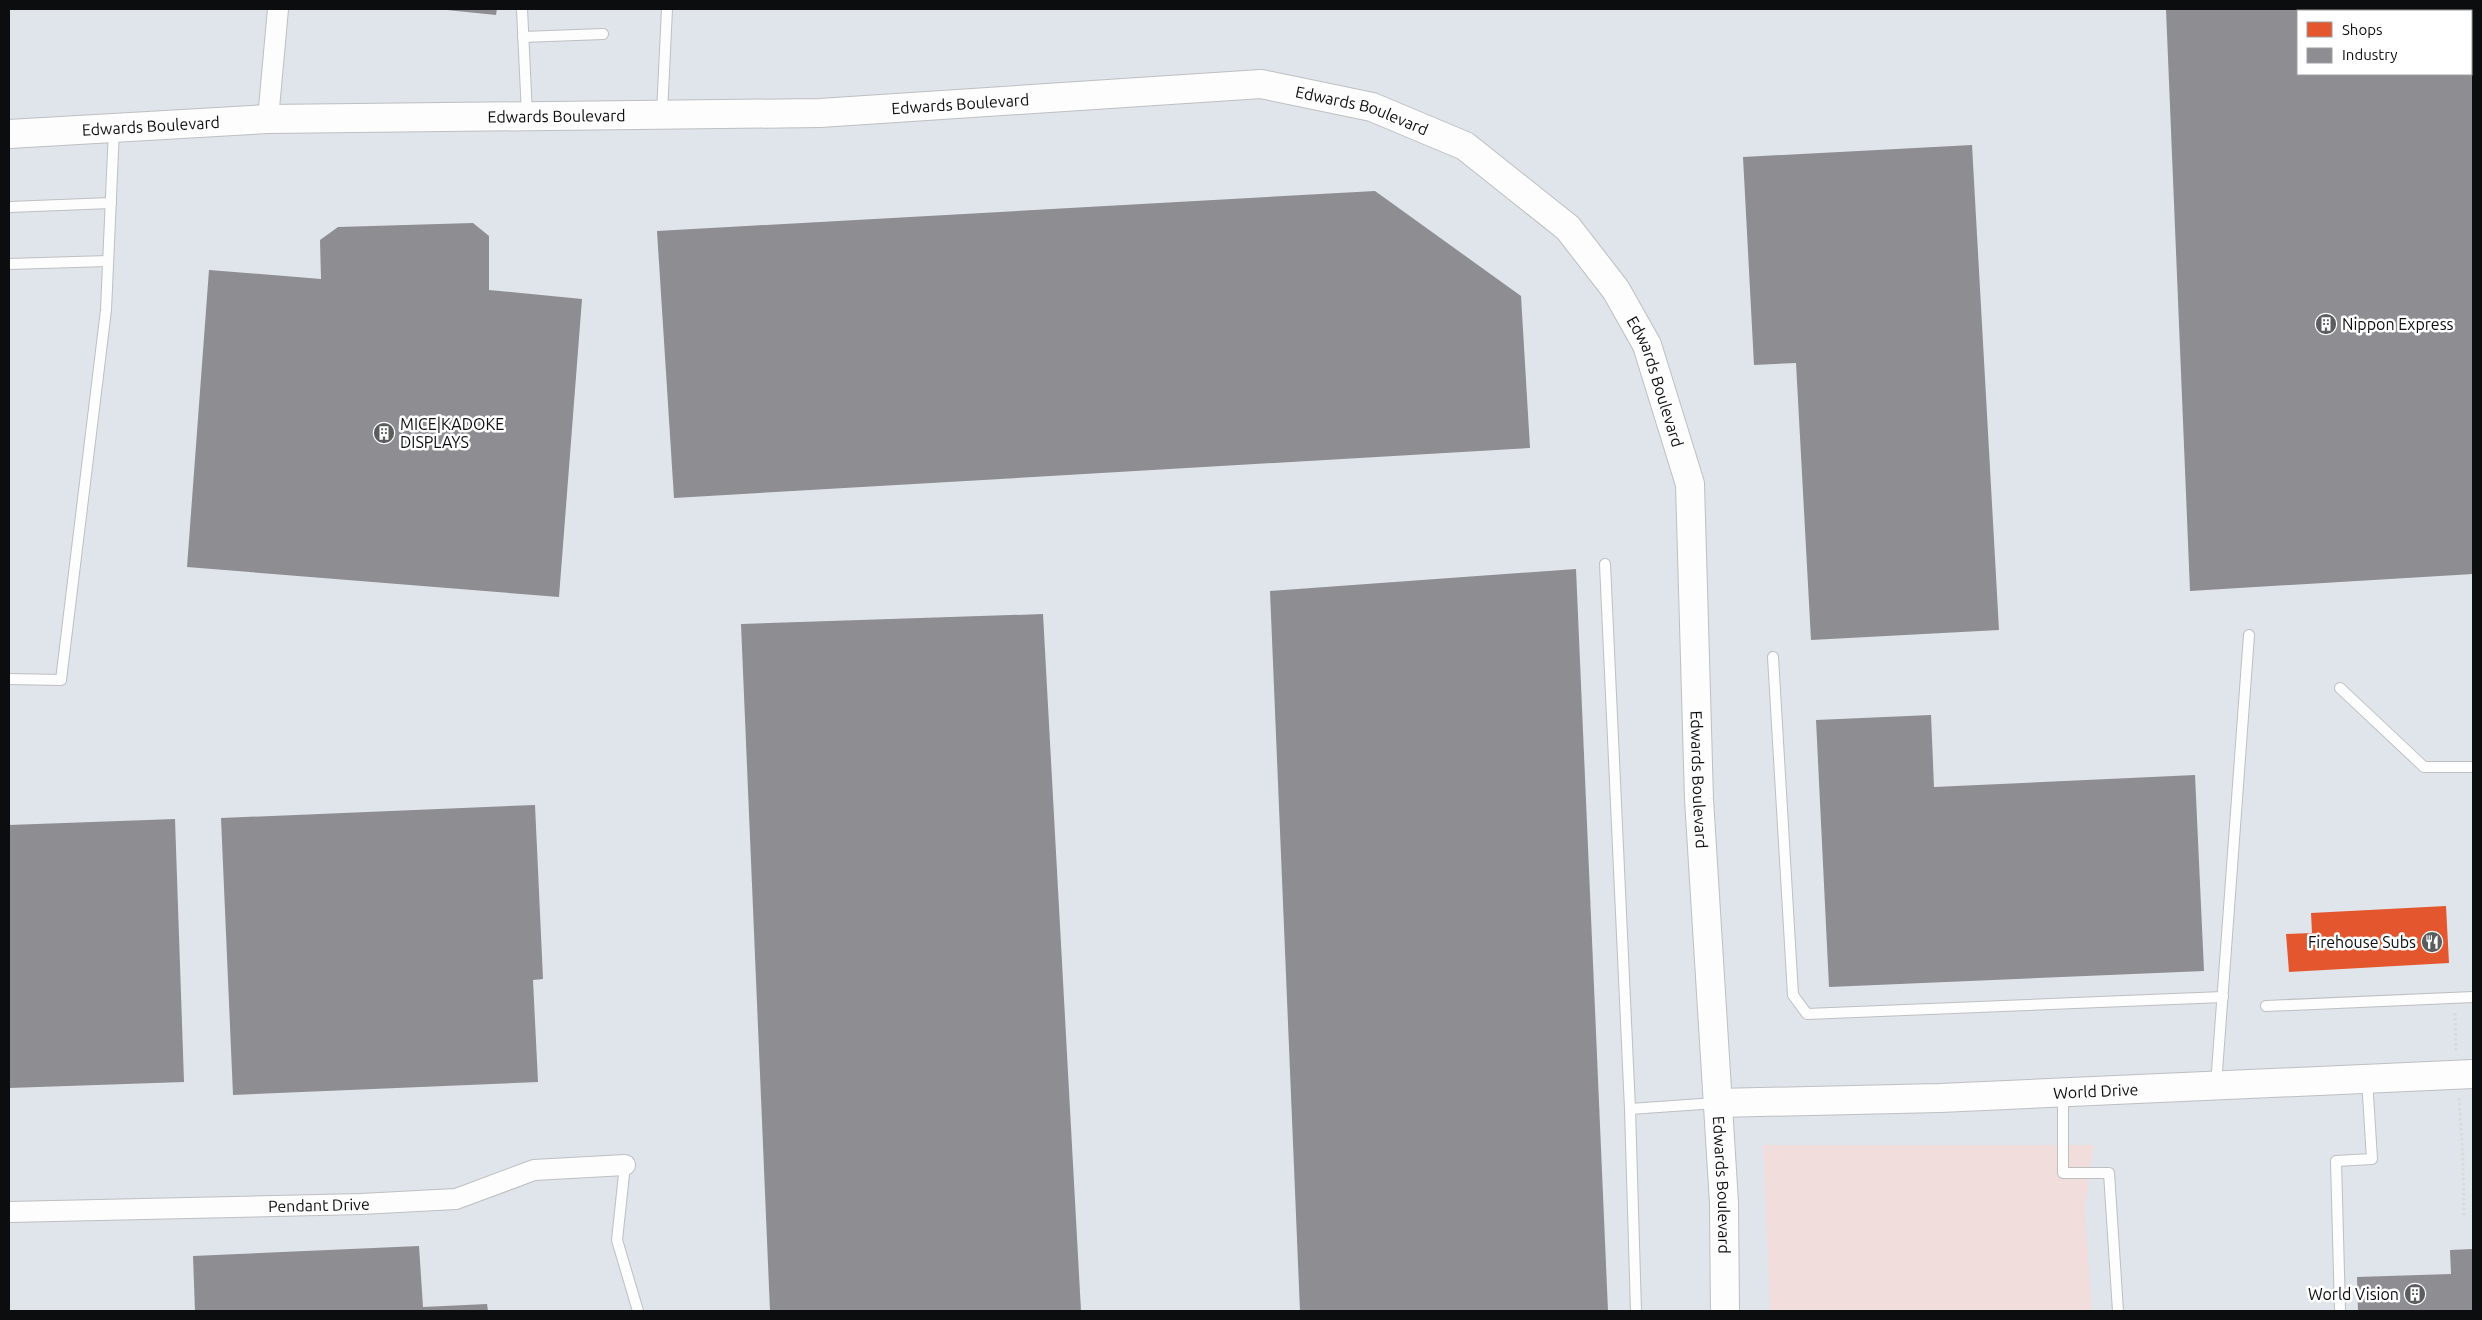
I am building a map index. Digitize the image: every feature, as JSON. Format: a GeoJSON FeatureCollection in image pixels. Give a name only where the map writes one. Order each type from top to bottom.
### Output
{"type":"FeatureCollection","features":[{"type":"Feature","properties":{"kind":"street"},"geometry":{"type":"LineString","coordinates":[[268,119],[278,9]]}},
{"type":"Feature","properties":{"kind":"street","name":"Edwards Boulevard"},"geometry":{"type":"LineString","coordinates":[[9,134],[268,119],[820,113],[1261,84],[1372,107],[1465,146],[1568,228],[1616,290],[1647,345],[1690,484],[1700,799],[1724,1204],[1725,1311]]}},
{"type":"Feature","properties":{"kind":"street","name":"World Drive"},"geometry":{"type":"LineString","coordinates":[[1718,1103],[1940,1098],[2465,1074]]}},
{"type":"Feature","properties":{"kind":"street","name":"Pendant Drive"},"geometry":{"type":"LineString","coordinates":[[9,1212],[360,1204],[456,1199],[534,1170],[625,1165]]}},
{"type":"Feature","properties":{"kind":"lane"},"geometry":{"type":"LineString","coordinates":[[522,9],[527,116]]}},
{"type":"Feature","properties":{"kind":"lane"},"geometry":{"type":"LineString","coordinates":[[662,115],[667,9]]}},
{"type":"Feature","properties":{"kind":"lane"},"geometry":{"type":"LineString","coordinates":[[523,37],[603,34]]}},
{"type":"Feature","properties":{"kind":"lane"},"geometry":{"type":"LineString","coordinates":[[9,679],[61,680],[106,310],[114,128]]}},
{"type":"Feature","properties":{"kind":"lane"},"geometry":{"type":"LineString","coordinates":[[9,207],[111,203]]}},
{"type":"Feature","properties":{"kind":"lane"},"geometry":{"type":"LineString","coordinates":[[9,264],[108,262]]}},
{"type":"Feature","properties":{"kind":"lane"},"geometry":{"type":"LineString","coordinates":[[1606,564],[1630,1109],[1636,1311]]}},
{"type":"Feature","properties":{"kind":"lane"},"geometry":{"type":"LineString","coordinates":[[2216,1085],[2249,635]]}},
{"type":"Feature","properties":{"kind":"lane"},"geometry":{"type":"LineString","coordinates":[[1774,657],[1793,995],[1808,1014],[2223,997]]}},
{"type":"Feature","properties":{"kind":"lane"},"geometry":{"type":"LineString","coordinates":[[2340,688],[2424,767],[2473,767]]}},
{"type":"Feature","properties":{"kind":"lane"},"geometry":{"type":"LineString","coordinates":[[2266,1006],[2473,997]]}},
{"type":"Feature","properties":{"kind":"lane"},"geometry":{"type":"LineString","coordinates":[[2340,1311],[2336,1161],[2372,1159],[2367,1078]]}},
{"type":"Feature","properties":{"kind":"lane"},"geometry":{"type":"LineString","coordinates":[[2063,1092],[2063,1173],[2109,1173],[2118,1311]]}},
{"type":"Feature","properties":{"kind":"lane"},"geometry":{"type":"LineString","coordinates":[[1630,1109],[1718,1103]]}},
{"type":"Feature","properties":{"kind":"lane"},"geometry":{"type":"LineString","coordinates":[[625,1165],[618,1240],[638,1311]]}},
{"type":"Feature","properties":{"kind":"path"},"geometry":{"type":"LineString","coordinates":[[2454,998],[2465,1074],[2464,1218]]}},
{"type":"Feature","properties":{"kind":"shaded area"},"geometry":{"type":"Polygon","coordinates":[[[9,9],[2473,9],[2473,1311],[9,1311],[9,9]]]}},
{"type":"Feature","properties":{"kind":"shaded area"},"geometry":{"type":"Polygon","coordinates":[[[1763,1145],[2094,1145],[2085,1208],[2092,1311],[1770,1311],[1763,1145]]]}},
{"type":"Feature","properties":{"kind":"building: Shops"},"geometry":{"type":"Polygon","coordinates":[[[2446,906],[2449,963],[2289,972],[2286,934],[2312,933],[2311,913],[2446,906]]]}},
{"type":"Feature","properties":{"kind":"building: Industry"},"geometry":{"type":"Polygon","coordinates":[[[437,9],[497,9],[496,15],[437,9]]]}},
{"type":"Feature","properties":{"kind":"building: Industry","name":"Nippon Express"},"geometry":{"type":"Polygon","coordinates":[[[2166,9],[2437,9],[2438,10],[2297,10],[2297,75],[2472,75],[2473,34],[2473,574],[2190,591],[2166,9]]]}},
{"type":"Feature","properties":{"kind":"building: Industry"},"geometry":{"type":"Polygon","coordinates":[[[1972,145],[1999,630],[1811,640],[1796,363],[1754,365],[1743,157],[1972,145]]]}},
{"type":"Feature","properties":{"kind":"building: Industry"},"geometry":{"type":"Polygon","coordinates":[[[1375,191],[1521,296],[1530,448],[674,498],[657,231],[1375,191]]]}},
{"type":"Feature","properties":{"kind":"building: Industry","name":"MICE|KADOKE DISPLAYS"},"geometry":{"type":"Polygon","coordinates":[[[473,223],[489,236],[489,290],[582,299],[559,597],[187,567],[209,270],[321,279],[320,240],[338,227],[473,223]]]}},
{"type":"Feature","properties":{"kind":"building: Industry"},"geometry":{"type":"Polygon","coordinates":[[[1576,569],[1608,1311],[1300,1311],[1270,591],[1576,569]]]}},
{"type":"Feature","properties":{"kind":"building: Industry"},"geometry":{"type":"Polygon","coordinates":[[[1043,614],[1081,1311],[770,1311],[741,624],[1043,614]]]}},
{"type":"Feature","properties":{"kind":"building: Industry"},"geometry":{"type":"Polygon","coordinates":[[[1931,715],[1934,787],[2195,775],[2204,971],[1829,987],[1816,720],[1931,715]]]}},
{"type":"Feature","properties":{"kind":"building: Industry"},"geometry":{"type":"Polygon","coordinates":[[[535,805],[543,979],[533,980],[538,1082],[233,1095],[221,818],[535,805]]]}},
{"type":"Feature","properties":{"kind":"building: Industry"},"geometry":{"type":"Polygon","coordinates":[[[175,819],[184,1082],[9,1088],[9,825],[175,819]]]}},
{"type":"Feature","properties":{"kind":"building: Industry"},"geometry":{"type":"Polygon","coordinates":[[[419,1246],[423,1307],[487,1304],[488,1311],[195,1311],[193,1256],[419,1246]]]}},
{"type":"Feature","properties":{"kind":"building: Industry","name":"World Vision"},"geometry":{"type":"Polygon","coordinates":[[[2473,1249],[2473,1311],[2358,1311],[2357,1277],[2451,1274],[2450,1250],[2473,1249]]]}},
{"type":"Feature","properties":{"kind":"place","name":"Nippon Express"},"geometry":{"type":"Point","coordinates":[2326,324]}},
{"type":"Feature","properties":{"kind":"place","name":"MICE|KADOKE DISPLAYS"},"geometry":{"type":"Point","coordinates":[384,433]}},
{"type":"Feature","properties":{"kind":"place","name":"Firehouse Subs"},"geometry":{"type":"Point","coordinates":[2432,942]}},
{"type":"Feature","properties":{"kind":"place","name":"World Vision"},"geometry":{"type":"Point","coordinates":[2415,1294]}}]}
